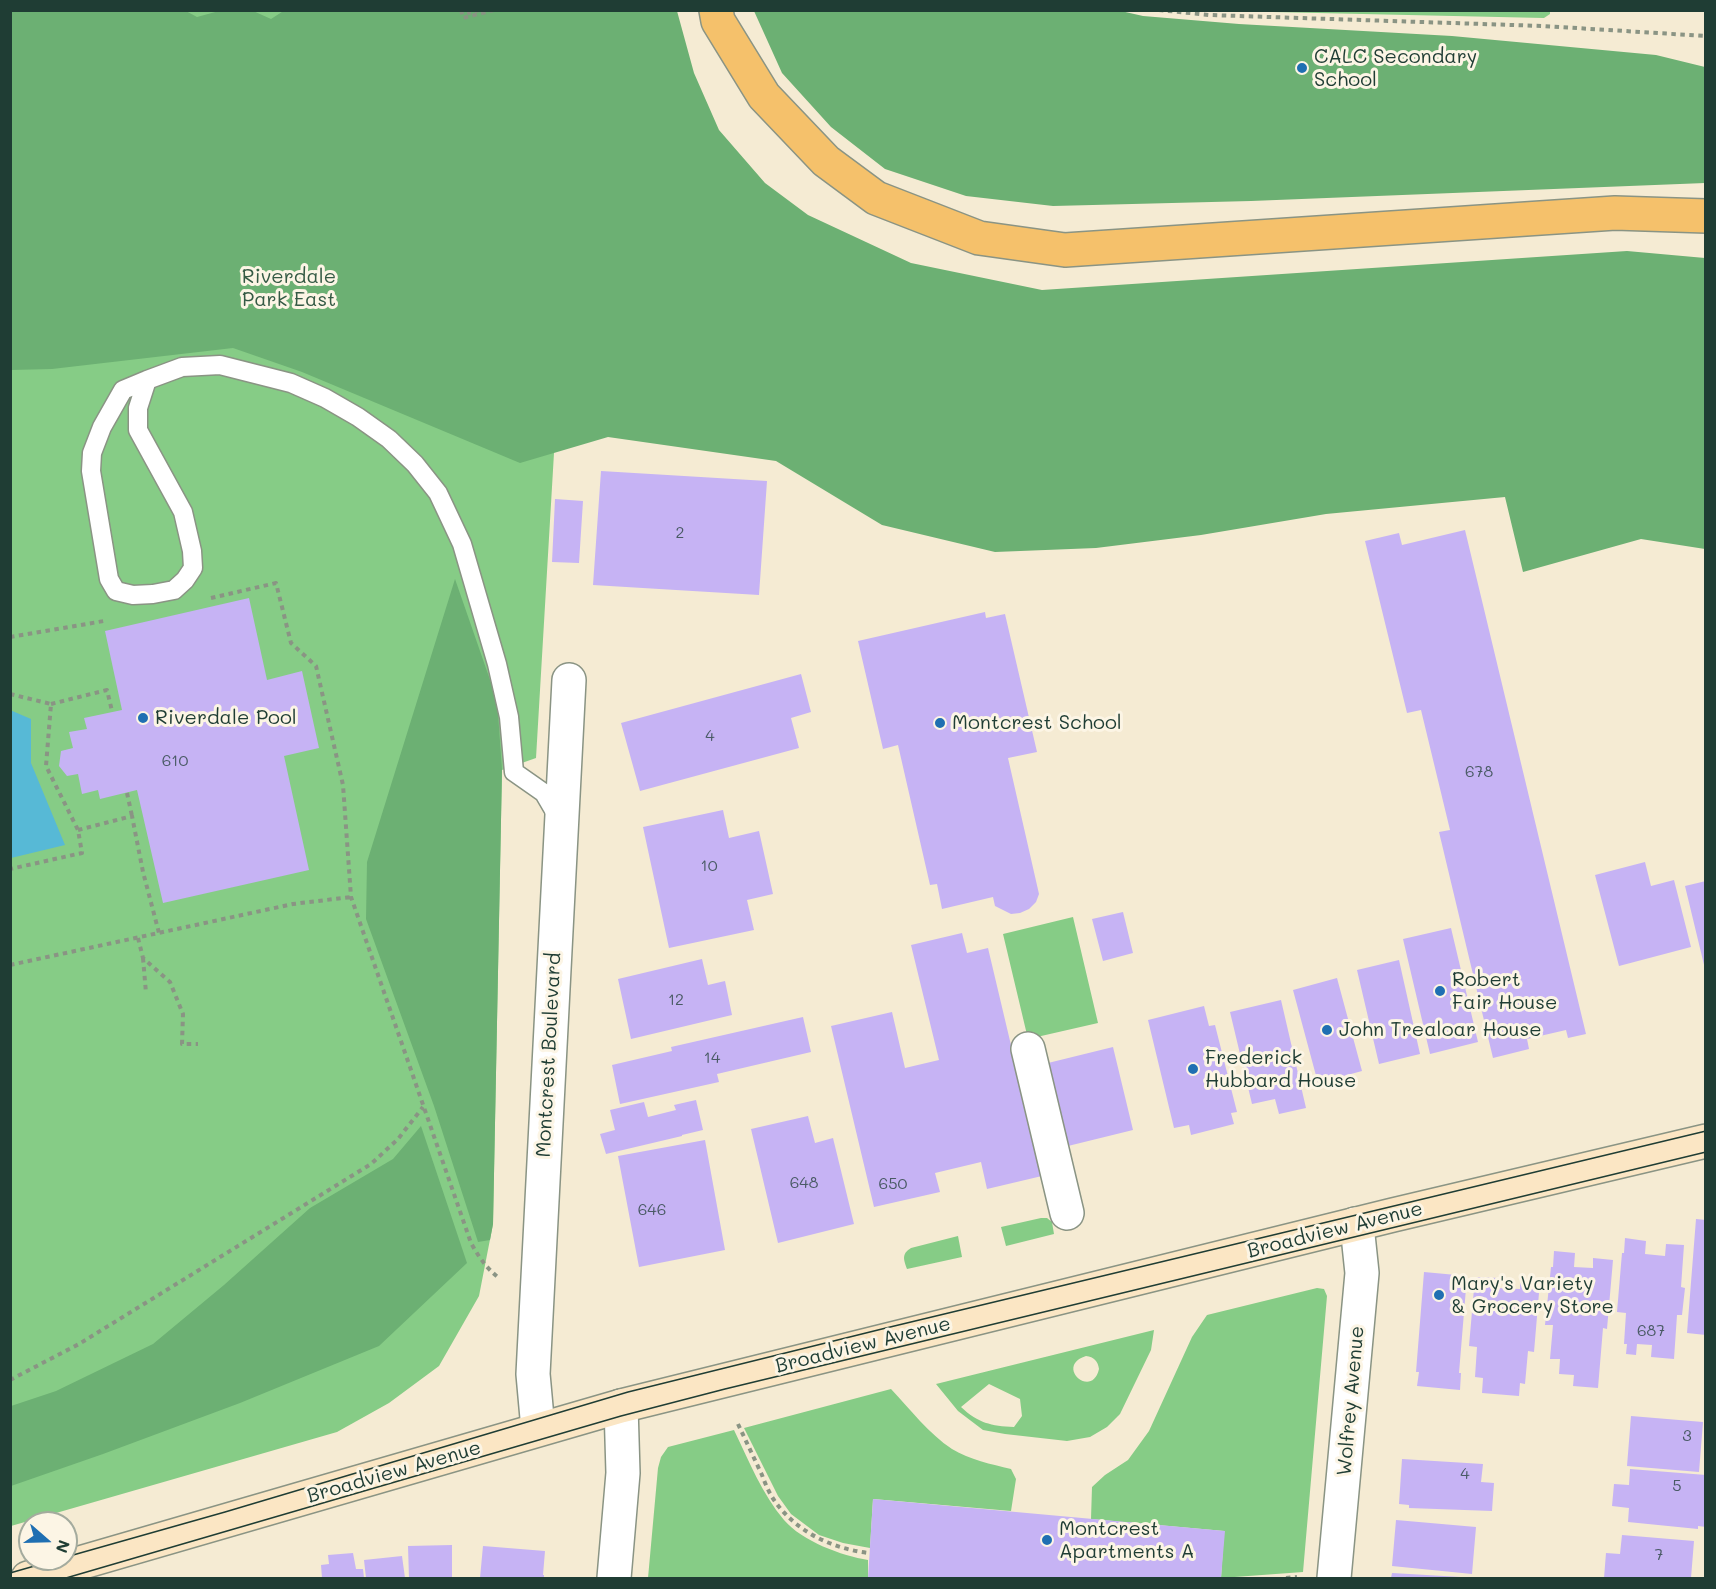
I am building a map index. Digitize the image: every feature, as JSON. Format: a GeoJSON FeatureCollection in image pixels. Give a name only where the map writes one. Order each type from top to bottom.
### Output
{"type":"FeatureCollection","features":[{"type":"Feature","properties":{"kind":"highway"},"geometry":{"type":"LineString","coordinates":[[716,10],[718,21],[764,96],[826,161],[876,198],[979,238],[1065,250],[1615,213],[1706,216]]}},
{"type":"Feature","properties":{"kind":"main road","name":"Broadview Avenue"},"geometry":{"type":"LineString","coordinates":[[28,1578],[621,1406],[1355,1224],[1706,1141]]}},
{"type":"Feature","properties":{"kind":"street","name":"Montcrest Boulevard"},"geometry":{"type":"LineString","coordinates":[[538,1429],[533,1374],[569,680]]}},
{"type":"Feature","properties":{"kind":"street"},"geometry":{"type":"LineString","coordinates":[[1028,1049],[1067,1213]]}},
{"type":"Feature","properties":{"kind":"street","name":"Wolfrey Avenue"},"geometry":{"type":"LineString","coordinates":[[1334,1578],[1362,1274],[1355,1224]]}},
{"type":"Feature","properties":{"kind":"street"},"geometry":{"type":"LineString","coordinates":[[614,1578],[623,1473],[621,1406]]}},
{"type":"Feature","properties":{"kind":"lane"},"geometry":{"type":"LineString","coordinates":[[147,380],[138,408],[138,430],[183,512],[192,551],[193,568],[174,590],[153,594],[116,591],[109,579],[90,471],[93,453],[102,427],[123,390],[147,380],[182,367],[220,365],[291,383],[325,398],[358,417],[389,439],[415,464],[438,493],[462,544],[497,664],[509,717],[514,772],[543,793],[561,821]]}},
{"type":"Feature","properties":{"kind":"path"},"geometry":{"type":"LineString","coordinates":[[462,10],[463,18],[494,10]]}},
{"type":"Feature","properties":{"kind":"path"},"geometry":{"type":"LineString","coordinates":[[469,10],[469,13],[479,10]]}},
{"type":"Feature","properties":{"kind":"path"},"geometry":{"type":"LineString","coordinates":[[1159,10],[1209,15],[1543,26],[1706,36]]}},
{"type":"Feature","properties":{"kind":"path"},"geometry":{"type":"LineString","coordinates":[[208,598],[276,584],[291,643],[316,666],[343,785],[351,897],[471,1244],[489,1271],[499,1278]]}},
{"type":"Feature","properties":{"kind":"path"},"geometry":{"type":"LineString","coordinates":[[10,637],[105,621]]}},
{"type":"Feature","properties":{"kind":"path"},"geometry":{"type":"LineString","coordinates":[[10,694],[51,704],[107,690],[112,711]]}},
{"type":"Feature","properties":{"kind":"path"},"geometry":{"type":"LineString","coordinates":[[10,869],[82,853],[78,830],[46,766],[51,704]]}},
{"type":"Feature","properties":{"kind":"path"},"geometry":{"type":"LineString","coordinates":[[128,793],[143,872],[159,933]]}},
{"type":"Feature","properties":{"kind":"path"},"geometry":{"type":"LineString","coordinates":[[78,830],[132,816]]}},
{"type":"Feature","properties":{"kind":"path"},"geometry":{"type":"LineString","coordinates":[[10,965],[293,904],[351,897]]}},
{"type":"Feature","properties":{"kind":"path"},"geometry":{"type":"LineString","coordinates":[[138,938],[143,958],[146,993]]}},
{"type":"Feature","properties":{"kind":"path"},"geometry":{"type":"LineString","coordinates":[[143,958],[170,982],[183,1014],[182,1044],[198,1044]]}},
{"type":"Feature","properties":{"kind":"path"},"geometry":{"type":"LineString","coordinates":[[10,1380],[79,1344],[371,1164],[398,1139],[423,1107]]}},
{"type":"Feature","properties":{"kind":"path"},"geometry":{"type":"LineString","coordinates":[[738,1424],[773,1499],[789,1518],[807,1532],[832,1545],[869,1553]]}},
{"type":"Feature","properties":{"kind":"green space"},"geometry":{"type":"Polygon","coordinates":[[[184,10],[197,17],[219,11],[251,10],[271,19],[285,10],[677,11],[694,73],[719,130],[765,183],[808,215],[911,263],[1042,290],[1627,251],[1705,258],[1705,549],[1641,539],[1523,572],[1505,497],[1326,514],[1201,535],[1096,548],[995,552],[882,525],[776,461],[608,437],[520,463],[302,372],[233,348],[52,369],[11,370],[11,11],[184,10]]]}},
{"type":"Feature","properties":{"kind":"green space","name":"Riverdale Park East"},"geometry":{"type":"Polygon","coordinates":[[[11,11],[589,11],[554,453],[536,758],[502,770],[493,1224],[479,1296],[439,1366],[389,1403],[337,1432],[63,1511],[18,1511],[18,1524],[11,1526],[11,11]]]}},
{"type":"Feature","properties":{"kind":"green space"},"geometry":{"type":"Polygon","coordinates":[[[754,11],[1121,11],[1143,16],[1239,24],[1452,36],[1656,55],[1705,67],[1705,183],[1251,201],[1053,206],[966,196],[885,169],[831,127],[782,73],[754,11]]]}},
{"type":"Feature","properties":{"kind":"green space"},"geometry":{"type":"Polygon","coordinates":[[[1227,11],[1550,11],[1550,14],[1544,18],[1227,11]]]}},
{"type":"Feature","properties":{"kind":"green space"},"geometry":{"type":"Polygon","coordinates":[[[455,579],[497,700],[502,769],[493,1224],[490,1240],[478,1242],[434,1106],[366,919],[367,862],[455,579]]]}},
{"type":"Feature","properties":{"kind":"green space"},"geometry":{"type":"Polygon","coordinates":[[[1073,917],[1098,1023],[1028,1039],[1003,934],[1073,917]]]}},
{"type":"Feature","properties":{"kind":"green space"},"geometry":{"type":"Polygon","coordinates":[[[421,1126],[467,1263],[379,1346],[240,1403],[11,1486],[11,1406],[56,1391],[153,1344],[224,1285],[310,1208],[393,1159],[421,1126]]]}},
{"type":"Feature","properties":{"kind":"green space"},"geometry":{"type":"Polygon","coordinates":[[[1047,1218],[1052,1222],[1054,1234],[1006,1246],[1001,1227],[1047,1218]]]}},
{"type":"Feature","properties":{"kind":"green space"},"geometry":{"type":"Polygon","coordinates":[[[958,1236],[962,1257],[907,1269],[904,1260],[911,1248],[958,1236]]]}},
{"type":"Feature","properties":{"kind":"green space"},"geometry":{"type":"Polygon","coordinates":[[[1317,1288],[1324,1289],[1327,1296],[1303,1572],[1221,1578],[1224,1531],[1091,1519],[1092,1487],[1105,1475],[1128,1460],[1149,1431],[1192,1337],[1207,1315],[1317,1288]]]}},
{"type":"Feature","properties":{"kind":"green space"},"geometry":{"type":"Polygon","coordinates":[[[1154,1330],[1151,1350],[1120,1414],[1107,1427],[1090,1437],[1067,1441],[983,1430],[958,1411],[936,1384],[1154,1330]],[[1086,1356],[1077,1361],[1074,1373],[1083,1381],[1090,1381],[1095,1378],[1099,1369],[1095,1360],[1086,1356]],[[989,1384],[961,1407],[985,1423],[1014,1427],[1022,1416],[1020,1399],[989,1384]]]}},
{"type":"Feature","properties":{"kind":"green space"},"geometry":{"type":"Polygon","coordinates":[[[891,1389],[928,1429],[952,1449],[973,1459],[1011,1469],[1016,1479],[1011,1511],[873,1499],[870,1548],[843,1543],[819,1535],[791,1514],[778,1496],[744,1428],[891,1389]]]}},
{"type":"Feature","properties":{"kind":"green space"},"geometry":{"type":"Polygon","coordinates":[[[734,1430],[762,1488],[784,1520],[801,1535],[812,1541],[846,1555],[868,1560],[868,1578],[648,1578],[658,1468],[661,1457],[668,1447],[734,1430]]]}},
{"type":"Feature","properties":{"kind":"water"},"geometry":{"type":"Polygon","coordinates":[[[10,710],[31,719],[31,763],[65,845],[11,858],[10,710]]]}},
{"type":"Feature","properties":{"kind":"building"},"geometry":{"type":"Polygon","coordinates":[[[601,471],[767,481],[759,595],[593,585],[601,471]]]}},
{"type":"Feature","properties":{"kind":"building"},"geometry":{"type":"Polygon","coordinates":[[[555,499],[583,501],[579,563],[552,562],[555,499]]]}},
{"type":"Feature","properties":{"kind":"building"},"geometry":{"type":"Polygon","coordinates":[[[1465,530],[1586,1034],[1568,1038],[1566,1030],[1527,1039],[1529,1049],[1493,1058],[1439,832],[1450,830],[1421,710],[1407,713],[1365,541],[1399,533],[1402,545],[1465,530]]]}},
{"type":"Feature","properties":{"kind":"building","name":"Riverdale Pool"},"geometry":{"type":"Polygon","coordinates":[[[249,598],[267,680],[302,671],[319,748],[284,756],[309,870],[163,903],[137,790],[100,799],[98,790],[82,794],[78,774],[67,776],[59,766],[61,751],[73,748],[69,732],[87,729],[84,718],[122,710],[105,631],[249,598]]]}},
{"type":"Feature","properties":{"kind":"building"},"geometry":{"type":"Polygon","coordinates":[[[985,612],[986,618],[1005,614],[1037,752],[1008,758],[1039,894],[1036,902],[1029,909],[1011,914],[995,906],[993,897],[942,909],[937,884],[930,885],[898,745],[883,749],[858,641],[985,612]]]}},
{"type":"Feature","properties":{"kind":"building"},"geometry":{"type":"Polygon","coordinates":[[[801,674],[811,712],[791,718],[799,748],[640,791],[621,723],[801,674]]]}},
{"type":"Feature","properties":{"kind":"building"},"geometry":{"type":"Polygon","coordinates":[[[723,810],[729,838],[759,831],[773,894],[747,900],[754,930],[669,948],[643,827],[723,810]]]}},
{"type":"Feature","properties":{"kind":"building"},"geometry":{"type":"Polygon","coordinates":[[[1645,862],[1651,886],[1674,880],[1691,947],[1619,966],[1595,875],[1645,862]]]}},
{"type":"Feature","properties":{"kind":"building"},"geometry":{"type":"Polygon","coordinates":[[[1706,881],[1706,969],[1705,969],[1685,886],[1706,881]]]}},
{"type":"Feature","properties":{"kind":"building"},"geometry":{"type":"Polygon","coordinates":[[[1123,912],[1133,953],[1103,961],[1092,919],[1123,912]]]}},
{"type":"Feature","properties":{"kind":"building","name":"Robert Fair House"},"geometry":{"type":"Polygon","coordinates":[[[1451,928],[1478,1042],[1430,1054],[1403,939],[1451,928]]]}},
{"type":"Feature","properties":{"kind":"building"},"geometry":{"type":"Polygon","coordinates":[[[962,933],[967,953],[988,948],[1042,1176],[987,1189],[981,1162],[935,1173],[940,1192],[874,1207],[831,1026],[892,1012],[905,1068],[939,1060],[911,945],[962,933]]]}},
{"type":"Feature","properties":{"kind":"building"},"geometry":{"type":"Polygon","coordinates":[[[702,959],[708,985],[725,981],[732,1015],[631,1039],[618,979],[702,959]]]}},
{"type":"Feature","properties":{"kind":"building"},"geometry":{"type":"Polygon","coordinates":[[[1399,960],[1420,1054],[1379,1064],[1357,970],[1399,960]]]}},
{"type":"Feature","properties":{"kind":"building","name":"John Trealoar House"},"geometry":{"type":"Polygon","coordinates":[[[1337,978],[1362,1071],[1318,1083],[1293,990],[1337,978]]]}},
{"type":"Feature","properties":{"kind":"building"},"geometry":{"type":"Polygon","coordinates":[[[1281,1000],[1306,1108],[1279,1114],[1275,1099],[1252,1104],[1230,1012],[1281,1000]]]}},
{"type":"Feature","properties":{"kind":"building","name":"Frederick Hubbard House"},"geometry":{"type":"Polygon","coordinates":[[[1204,1006],[1209,1026],[1215,1025],[1237,1112],[1231,1113],[1234,1124],[1191,1135],[1189,1125],[1174,1128],[1148,1020],[1204,1006]]]}},
{"type":"Feature","properties":{"kind":"building"},"geometry":{"type":"Polygon","coordinates":[[[803,1017],[811,1052],[717,1074],[719,1082],[620,1104],[612,1065],[672,1051],[671,1047],[803,1017]]]}},
{"type":"Feature","properties":{"kind":"building"},"geometry":{"type":"Polygon","coordinates":[[[1113,1047],[1133,1130],[1068,1146],[1048,1063],[1113,1047]]]}},
{"type":"Feature","properties":{"kind":"building"},"geometry":{"type":"Polygon","coordinates":[[[696,1100],[703,1130],[606,1154],[600,1134],[615,1130],[610,1110],[644,1102],[648,1117],[676,1110],[674,1105],[696,1100]]]}},
{"type":"Feature","properties":{"kind":"building"},"geometry":{"type":"Polygon","coordinates":[[[808,1116],[815,1143],[833,1138],[854,1224],[778,1243],[751,1129],[808,1116]]]}},
{"type":"Feature","properties":{"kind":"building"},"geometry":{"type":"Polygon","coordinates":[[[705,1140],[725,1250],[639,1267],[618,1156],[705,1140]]]}},
{"type":"Feature","properties":{"kind":"building"},"geometry":{"type":"Polygon","coordinates":[[[1696,1219],[1706,1220],[1706,1335],[1687,1333],[1696,1219]]]}},
{"type":"Feature","properties":{"kind":"building"},"geometry":{"type":"Polygon","coordinates":[[[1625,1238],[1646,1241],[1645,1254],[1665,1256],[1666,1244],[1684,1245],[1681,1287],[1685,1288],[1682,1315],[1677,1315],[1674,1359],[1651,1357],[1652,1345],[1637,1344],[1636,1355],[1626,1354],[1627,1344],[1624,1344],[1626,1313],[1617,1312],[1625,1238]]]}},
{"type":"Feature","properties":{"kind":"building"},"geometry":{"type":"Polygon","coordinates":[[[1554,1251],[1575,1253],[1574,1267],[1593,1268],[1593,1258],[1613,1260],[1607,1329],[1603,1328],[1598,1388],[1573,1386],[1574,1375],[1559,1374],[1560,1359],[1550,1359],[1553,1325],[1545,1325],[1554,1251]]]}},
{"type":"Feature","properties":{"kind":"building"},"geometry":{"type":"Polygon","coordinates":[[[1424,1272],[1467,1276],[1459,1373],[1461,1373],[1460,1390],[1417,1386],[1419,1372],[1416,1372],[1424,1272]]]}},
{"type":"Feature","properties":{"kind":"building"},"geometry":{"type":"Polygon","coordinates":[[[1475,1277],[1499,1278],[1498,1288],[1520,1289],[1520,1280],[1540,1281],[1534,1352],[1528,1351],[1525,1384],[1520,1383],[1519,1396],[1482,1393],[1483,1378],[1475,1377],[1477,1347],[1469,1346],[1475,1277]]]}},
{"type":"Feature","properties":{"kind":"building"},"geometry":{"type":"Polygon","coordinates":[[[1631,1416],[1703,1422],[1699,1472],[1627,1466],[1631,1416]]]}},
{"type":"Feature","properties":{"kind":"building"},"geometry":{"type":"Polygon","coordinates":[[[1402,1459],[1483,1464],[1481,1482],[1494,1483],[1492,1511],[1409,1508],[1409,1505],[1399,1504],[1402,1459]]]}},
{"type":"Feature","properties":{"kind":"building"},"geometry":{"type":"Polygon","coordinates":[[[1630,1469],[1706,1475],[1706,1527],[1698,1526],[1698,1529],[1628,1522],[1629,1508],[1612,1506],[1614,1484],[1629,1485],[1630,1469]]]}},
{"type":"Feature","properties":{"kind":"building","name":"Montcrest Apartments A"},"geometry":{"type":"Polygon","coordinates":[[[873,1499],[1225,1531],[1221,1578],[868,1578],[873,1499]]]}},
{"type":"Feature","properties":{"kind":"building"},"geometry":{"type":"Polygon","coordinates":[[[1396,1520],[1476,1527],[1472,1574],[1392,1566],[1396,1520]]]}},
{"type":"Feature","properties":{"kind":"building"},"geometry":{"type":"Polygon","coordinates":[[[1622,1535],[1694,1541],[1691,1578],[1604,1578],[1606,1553],[1620,1554],[1622,1535]]]}},
{"type":"Feature","properties":{"kind":"building"},"geometry":{"type":"Polygon","coordinates":[[[452,1545],[452,1578],[409,1578],[408,1546],[452,1545]]]}},
{"type":"Feature","properties":{"kind":"building"},"geometry":{"type":"Polygon","coordinates":[[[483,1546],[545,1551],[544,1578],[480,1578],[483,1546]]]}},
{"type":"Feature","properties":{"kind":"building"},"geometry":{"type":"Polygon","coordinates":[[[353,1553],[356,1569],[363,1569],[364,1578],[322,1578],[321,1565],[329,1564],[328,1555],[353,1553]]]}},
{"type":"Feature","properties":{"kind":"building"},"geometry":{"type":"Polygon","coordinates":[[[402,1556],[405,1578],[366,1578],[364,1560],[402,1556]]]}},
{"type":"Feature","properties":{"kind":"building"},"geometry":{"type":"Polygon","coordinates":[[[1392,1573],[1461,1577],[1461,1578],[1391,1578],[1392,1573]]]}},
{"type":"Feature","properties":{"kind":"tram line"},"geometry":{"type":"LineString","coordinates":[[78,1554],[628,1392],[1706,1131]]}},
{"type":"Feature","properties":{"kind":"tram line"},"geometry":{"type":"LineString","coordinates":[[66,1578],[621,1416],[1706,1152]]}},
{"type":"Feature","properties":{"kind":"tram line"},"geometry":{"type":"LineString","coordinates":[[10,1573],[18,1571]]}},
{"type":"Feature","properties":{"kind":"place","name":"CALC Secondary School"},"geometry":{"type":"Point","coordinates":[1302,68]}},
{"type":"Feature","properties":{"kind":"place","name":"Riverdale Pool"},"geometry":{"type":"Point","coordinates":[143,718]}},
{"type":"Feature","properties":{"kind":"place","name":"Montcrest School"},"geometry":{"type":"Point","coordinates":[940,723]}},
{"type":"Feature","properties":{"kind":"place","name":"Robert Fair House"},"geometry":{"type":"Point","coordinates":[1440,991]}},
{"type":"Feature","properties":{"kind":"place","name":"John Trealoar House"},"geometry":{"type":"Point","coordinates":[1327,1030]}},
{"type":"Feature","properties":{"kind":"place","name":"Frederick Hubbard House"},"geometry":{"type":"Point","coordinates":[1193,1069]}},
{"type":"Feature","properties":{"kind":"place","name":"Mary's Variety & Grocery Store"},"geometry":{"type":"Point","coordinates":[1439,1295]}},
{"type":"Feature","properties":{"kind":"place","name":"Montcrest Apartments A"},"geometry":{"type":"Point","coordinates":[1047,1540]}}]}
